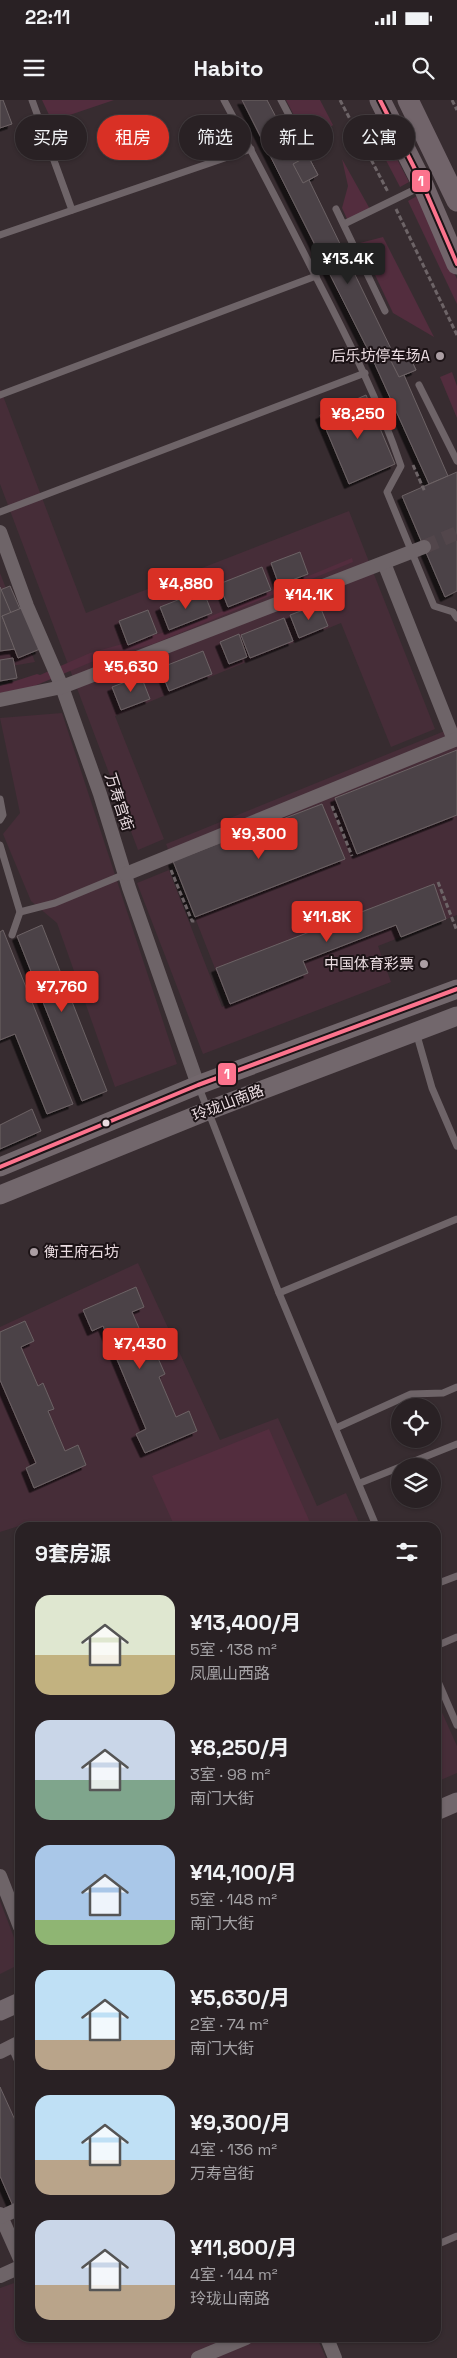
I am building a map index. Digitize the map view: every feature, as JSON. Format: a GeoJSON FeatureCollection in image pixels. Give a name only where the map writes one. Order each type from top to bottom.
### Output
{"type":"FeatureCollection","features":[{"type":"Feature","properties":{"kind":"main road"},"geometry":{"type":"LineString","coordinates":[[380,100],[422,185],[457,264]]}},
{"type":"Feature","properties":{"kind":"main road"},"geometry":{"type":"LineString","coordinates":[[408,100],[457,201]]}},
{"type":"Feature","properties":{"kind":"main road","name":"玲珑山南路"},"geometry":{"type":"LineString","coordinates":[[0,1167],[198,1085],[457,989]]}},
{"type":"Feature","properties":{"kind":"main road","name":"玲珑山南路"},"geometry":{"type":"LineString","coordinates":[[0,1194],[207,1111],[457,1016]]}},
{"type":"Feature","properties":{"kind":"main road"},"geometry":{"type":"LineString","coordinates":[[441,1809],[457,1802]]}},
{"type":"Feature","properties":{"kind":"main road"},"geometry":{"type":"LineString","coordinates":[[0,2011],[15,2004]]}},
{"type":"Feature","properties":{"kind":"street","name":"万寿宫街"},"geometry":{"type":"LineString","coordinates":[[0,532],[27,606],[62,687],[177,1030],[198,1085]]}},
{"type":"Feature","properties":{"kind":"street"},"geometry":{"type":"LineString","coordinates":[[0,700],[62,687],[418,550]]}},
{"type":"Feature","properties":{"kind":"street"},"geometry":{"type":"LineString","coordinates":[[126,874],[456,739],[384,563]]}},
{"type":"Feature","properties":{"kind":"street"},"geometry":{"type":"LineString","coordinates":[[0,1876],[15,1914]]}},
{"type":"Feature","properties":{"kind":"street"},"geometry":{"type":"LineString","coordinates":[[15,2210],[1,2215],[15,2247]]}},
{"type":"Feature","properties":{"kind":"street"},"geometry":{"type":"LineString","coordinates":[[0,2276],[15,2269]]}},
{"type":"Feature","properties":{"kind":"street"},"geometry":{"type":"LineString","coordinates":[[198,2358],[236,2342]]}},
{"type":"Feature","properties":{"kind":"street"},"geometry":{"type":"LineString","coordinates":[[329,2342],[335,2358]]}},
{"type":"Feature","properties":{"kind":"lane"},"geometry":{"type":"LineString","coordinates":[[32,100],[72,210]]}},
{"type":"Feature","properties":{"kind":"lane"},"geometry":{"type":"LineString","coordinates":[[224,100],[232,115]]}},
{"type":"Feature","properties":{"kind":"lane"},"geometry":{"type":"LineString","coordinates":[[281,100],[289,115]]}},
{"type":"Feature","properties":{"kind":"lane"},"geometry":{"type":"LineString","coordinates":[[251,149],[365,373],[385,417],[401,466],[387,492],[418,550],[434,606],[453,612],[457,618]]}},
{"type":"Feature","properties":{"kind":"lane"},"geometry":{"type":"LineString","coordinates":[[0,235],[219,160]]}},
{"type":"Feature","properties":{"kind":"lane"},"geometry":{"type":"LineString","coordinates":[[344,224],[422,185]]}},
{"type":"Feature","properties":{"kind":"lane"},"geometry":{"type":"LineString","coordinates":[[336,209],[384,311]]}},
{"type":"Feature","properties":{"kind":"lane"},"geometry":{"type":"LineString","coordinates":[[0,395],[316,276]]}},
{"type":"Feature","properties":{"kind":"lane"},"geometry":{"type":"LineString","coordinates":[[0,512],[365,373]]}},
{"type":"Feature","properties":{"kind":"lane"},"geometry":{"type":"LineString","coordinates":[[419,385],[457,462]]}},
{"type":"Feature","properties":{"kind":"lane"},"geometry":{"type":"LineString","coordinates":[[0,799],[3,815],[0,820]]}},
{"type":"Feature","properties":{"kind":"lane"},"geometry":{"type":"LineString","coordinates":[[0,846],[20,912],[12,935]]}},
{"type":"Feature","properties":{"kind":"lane"},"geometry":{"type":"LineString","coordinates":[[20,912],[55,903],[126,874]]}},
{"type":"Feature","properties":{"kind":"lane"},"geometry":{"type":"LineString","coordinates":[[416,1032],[432,1088],[457,1146]]}},
{"type":"Feature","properties":{"kind":"lane"},"geometry":{"type":"LineString","coordinates":[[198,1085],[279,1293],[376,1522]]}},
{"type":"Feature","properties":{"kind":"lane"},"geometry":{"type":"LineString","coordinates":[[279,1293],[457,1219]]}},
{"type":"Feature","properties":{"kind":"lane"},"geometry":{"type":"LineString","coordinates":[[336,1428],[411,1394],[442,1393],[457,1388]]}},
{"type":"Feature","properties":{"kind":"lane"},"geometry":{"type":"LineString","coordinates":[[423,1458],[457,1444]]}},
{"type":"Feature","properties":{"kind":"lane"},"geometry":{"type":"LineString","coordinates":[[360,1483],[391,1471]]}},
{"type":"Feature","properties":{"kind":"lane"},"geometry":{"type":"LineString","coordinates":[[441,1582],[457,1576]]}},
{"type":"Feature","properties":{"kind":"lane"},"geometry":{"type":"LineString","coordinates":[[441,1644],[457,1637]]}},
{"type":"Feature","properties":{"kind":"lane"},"geometry":{"type":"LineString","coordinates":[[441,1688],[457,1725]]}},
{"type":"Feature","properties":{"kind":"lane"},"geometry":{"type":"LineString","coordinates":[[441,2243],[457,2236]]}},
{"type":"Feature","properties":{"kind":"path"},"geometry":{"type":"LineString","coordinates":[[340,100],[392,200],[457,335]]}},
{"type":"Feature","properties":{"kind":"path"},"geometry":{"type":"LineString","coordinates":[[452,100],[457,110]]}},
{"type":"Feature","properties":{"kind":"path"},"geometry":{"type":"LineString","coordinates":[[326,792],[352,856]]}},
{"type":"Feature","properties":{"kind":"path"},"geometry":{"type":"LineString","coordinates":[[166,858],[192,921],[196,921]]}},
{"type":"Feature","properties":{"kind":"path"},"geometry":{"type":"LineString","coordinates":[[438,882],[457,931]]}},
{"type":"Feature","properties":{"kind":"shaded area"},"geometry":{"type":"Polygon","coordinates":[[[42,100],[114,100],[70,115],[49,115],[42,100]]]}},
{"type":"Feature","properties":{"kind":"shaded area"},"geometry":{"type":"Polygon","coordinates":[[[286,100],[320,100],[328,115],[294,115],[286,100]]]}},
{"type":"Feature","properties":{"kind":"shaded area"},"geometry":{"type":"Polygon","coordinates":[[[342,159],[371,211],[348,221],[342,208],[348,186],[342,159]]]}},
{"type":"Feature","properties":{"kind":"shaded area"},"geometry":{"type":"Polygon","coordinates":[[[386,160],[397,160],[409,182],[400,187],[386,160]]]}},
{"type":"Feature","properties":{"kind":"shaded area"},"geometry":{"type":"Polygon","coordinates":[[[417,196],[457,279],[457,304],[408,201],[417,196]]]}},
{"type":"Feature","properties":{"kind":"shaded area"},"geometry":{"type":"Polygon","coordinates":[[[383,237],[434,337],[393,313],[360,243],[383,237]]]}},
{"type":"Feature","properties":{"kind":"shaded area"},"geometry":{"type":"Polygon","coordinates":[[[452,372],[457,386],[457,418],[440,377],[452,372]]]}},
{"type":"Feature","properties":{"kind":"shaded area"},"geometry":{"type":"Polygon","coordinates":[[[0,388],[86,613],[349,511],[435,729],[391,747],[341,623],[115,716],[164,839],[138,850],[0,484],[0,388]]]}},
{"type":"Feature","properties":{"kind":"shaded area"},"geometry":{"type":"Polygon","coordinates":[[[352,558],[353,562],[153,644],[101,658],[32,687],[0,693],[0,686],[37,674],[40,675],[90,653],[187,626],[352,558]]]}},
{"type":"Feature","properties":{"kind":"shaded area"},"geometry":{"type":"Polygon","coordinates":[[[0,573],[35,662],[0,668],[0,573]]]}},
{"type":"Feature","properties":{"kind":"shaded area"},"geometry":{"type":"Polygon","coordinates":[[[62,713],[177,1064],[115,1087],[57,923],[31,901],[3,834],[20,813],[0,718],[62,713]]]}},
{"type":"Feature","properties":{"kind":"shaded area"},"geometry":{"type":"Polygon","coordinates":[[[457,726],[457,915],[378,946],[391,982],[203,1054],[137,883],[169,870],[222,1007],[229,1004],[166,844],[457,726]]]}},
{"type":"Feature","properties":{"kind":"shaded area"},"geometry":{"type":"Polygon","coordinates":[[[138,1263],[220,1440],[278,1418],[317,1506],[346,1493],[359,1522],[15,1522],[15,1527],[0,1532],[0,1327],[138,1263]]]}},
{"type":"Feature","properties":{"kind":"shaded area"},"geometry":{"type":"Polygon","coordinates":[[[269,1429],[310,1522],[173,1522],[152,1476],[269,1429]]]}},
{"type":"Feature","properties":{"kind":"shaded area"},"geometry":{"type":"Polygon","coordinates":[[[441,1710],[457,1746],[457,1773],[441,1780],[441,1710]]]}},
{"type":"Feature","properties":{"kind":"shaded area"},"geometry":{"type":"Polygon","coordinates":[[[0,1901],[15,1940],[15,1966],[0,1974],[0,1901]]]}},
{"type":"Feature","properties":{"kind":"shaded area"},"geometry":{"type":"Polygon","coordinates":[[[15,2283],[15,2342],[319,2342],[326,2358],[0,2358],[0,2288],[15,2283]]]}},
{"type":"Feature","properties":{"kind":"building"},"geometry":{"type":"Polygon","coordinates":[[[0,100],[3,100],[12,124],[0,128],[0,100]]]}},
{"type":"Feature","properties":{"kind":"building"},"geometry":{"type":"Polygon","coordinates":[[[242,100],[267,100],[275,115],[261,115],[261,138],[251,115],[242,100]]]}},
{"type":"Feature","properties":{"kind":"building"},"geometry":{"type":"Polygon","coordinates":[[[272,160],[310,160],[318,175],[309,180],[395,357],[407,351],[416,370],[404,375],[448,476],[429,484],[373,360],[272,160]]]}},
{"type":"Feature","properties":{"kind":"building"},"geometry":{"type":"Polygon","coordinates":[[[300,160],[310,160],[318,175],[303,183],[293,164],[300,160]]]}},
{"type":"Feature","properties":{"kind":"building"},"geometry":{"type":"Polygon","coordinates":[[[407,351],[416,370],[399,377],[390,359],[407,351]]]}},
{"type":"Feature","properties":{"kind":"building"},"geometry":{"type":"Polygon","coordinates":[[[366,395],[395,464],[349,484],[320,415],[366,395]]]}},
{"type":"Feature","properties":{"kind":"building"},"geometry":{"type":"Polygon","coordinates":[[[389,403],[393,413],[388,415],[383,406],[389,403]]]}},
{"type":"Feature","properties":{"kind":"building"},"geometry":{"type":"Polygon","coordinates":[[[457,472],[457,591],[445,597],[402,496],[457,472]]]}},
{"type":"Feature","properties":{"kind":"building"},"geometry":{"type":"Polygon","coordinates":[[[300,552],[308,574],[279,585],[271,563],[300,552]]]}},
{"type":"Feature","properties":{"kind":"building"},"geometry":{"type":"Polygon","coordinates":[[[262,567],[271,590],[228,607],[219,584],[262,567]]]}},
{"type":"Feature","properties":{"kind":"building"},"geometry":{"type":"Polygon","coordinates":[[[10,586],[20,609],[6,615],[0,601],[0,590],[10,586]]]}},
{"type":"Feature","properties":{"kind":"building"},"geometry":{"type":"Polygon","coordinates":[[[0,587],[11,613],[2,616],[15,649],[0,651],[0,587]]]}},
{"type":"Feature","properties":{"kind":"building"},"geometry":{"type":"Polygon","coordinates":[[[203,590],[212,613],[169,630],[160,607],[203,590]]]}},
{"type":"Feature","properties":{"kind":"building"},"geometry":{"type":"Polygon","coordinates":[[[319,604],[328,626],[299,638],[290,615],[319,604]]]}},
{"type":"Feature","properties":{"kind":"building"},"geometry":{"type":"Polygon","coordinates":[[[24,607],[40,649],[18,658],[2,616],[24,607]]]}},
{"type":"Feature","properties":{"kind":"building"},"geometry":{"type":"Polygon","coordinates":[[[148,610],[157,633],[128,645],[119,621],[148,610]]]}},
{"type":"Feature","properties":{"kind":"building"},"geometry":{"type":"Polygon","coordinates":[[[284,618],[293,641],[250,658],[241,635],[284,618]]]}},
{"type":"Feature","properties":{"kind":"building"},"geometry":{"type":"Polygon","coordinates":[[[239,634],[247,657],[229,664],[220,642],[239,634]]]}},
{"type":"Feature","properties":{"kind":"building"},"geometry":{"type":"Polygon","coordinates":[[[203,651],[212,674],[169,691],[160,668],[203,651]]]}},
{"type":"Feature","properties":{"kind":"building"},"geometry":{"type":"Polygon","coordinates":[[[13,658],[17,678],[0,681],[0,660],[13,658]]]}},
{"type":"Feature","properties":{"kind":"building"},"geometry":{"type":"Polygon","coordinates":[[[141,676],[150,699],[121,710],[112,687],[141,676]]]}},
{"type":"Feature","properties":{"kind":"building"},"geometry":{"type":"Polygon","coordinates":[[[457,750],[457,815],[357,854],[335,798],[457,750]]]}},
{"type":"Feature","properties":{"kind":"building"},"geometry":{"type":"Polygon","coordinates":[[[322,804],[345,859],[195,917],[173,861],[322,804]]]}},
{"type":"Feature","properties":{"kind":"building"},"geometry":{"type":"Polygon","coordinates":[[[434,884],[446,919],[401,937],[396,925],[303,961],[308,973],[230,1004],[216,968],[434,884]]]}},
{"type":"Feature","properties":{"kind":"building"},"geometry":{"type":"Polygon","coordinates":[[[42,925],[107,1091],[82,1101],[17,936],[42,925]]]}},
{"type":"Feature","properties":{"kind":"building"},"geometry":{"type":"Polygon","coordinates":[[[3,930],[73,1104],[47,1114],[15,1034],[0,1040],[0,932],[3,930]]]}},
{"type":"Feature","properties":{"kind":"building"},"geometry":{"type":"Polygon","coordinates":[[[32,1109],[41,1131],[0,1149],[0,1125],[32,1109]]]}},
{"type":"Feature","properties":{"kind":"building"},"geometry":{"type":"Polygon","coordinates":[[[136,1287],[144,1307],[132,1312],[149,1351],[154,1349],[165,1374],[159,1377],[176,1417],[189,1411],[197,1431],[145,1453],[136,1434],[146,1429],[103,1326],[92,1331],[83,1310],[136,1287]]]}},
{"type":"Feature","properties":{"kind":"building"},"geometry":{"type":"Polygon","coordinates":[[[25,1321],[34,1341],[21,1347],[38,1386],[43,1383],[54,1409],[48,1411],[65,1451],[78,1445],[86,1465],[34,1488],[26,1468],[36,1463],[0,1380],[0,1332],[25,1321]]]}},
{"type":"Feature","properties":{"kind":"building"},"geometry":{"type":"Polygon","coordinates":[[[0,2087],[15,2120],[15,2205],[13,2206],[0,2176],[0,2087]]]}},
{"type":"Feature","properties":{"kind":"tunnel"},"geometry":{"type":"LineString","coordinates":[[424,547],[457,533]]}},
{"type":"Feature","properties":{"kind":"transit line","name":"1"},"geometry":{"type":"LineString","coordinates":[[380,100],[423,185],[457,264]]}},
{"type":"Feature","properties":{"kind":"transit line","name":"1"},"geometry":{"type":"LineString","coordinates":[[0,1167],[198,1085],[457,989]]}},
{"type":"Feature","properties":{"kind":"place","name":"后乐坊停车场A"},"geometry":{"type":"Point","coordinates":[440,356]}},
{"type":"Feature","properties":{"kind":"place","name":"中国体育彩票"},"geometry":{"type":"Point","coordinates":[424,964]}},
{"type":"Feature","properties":{"kind":"place","name":"衡王府石坊"},"geometry":{"type":"Point","coordinates":[34,1252]}}]}
